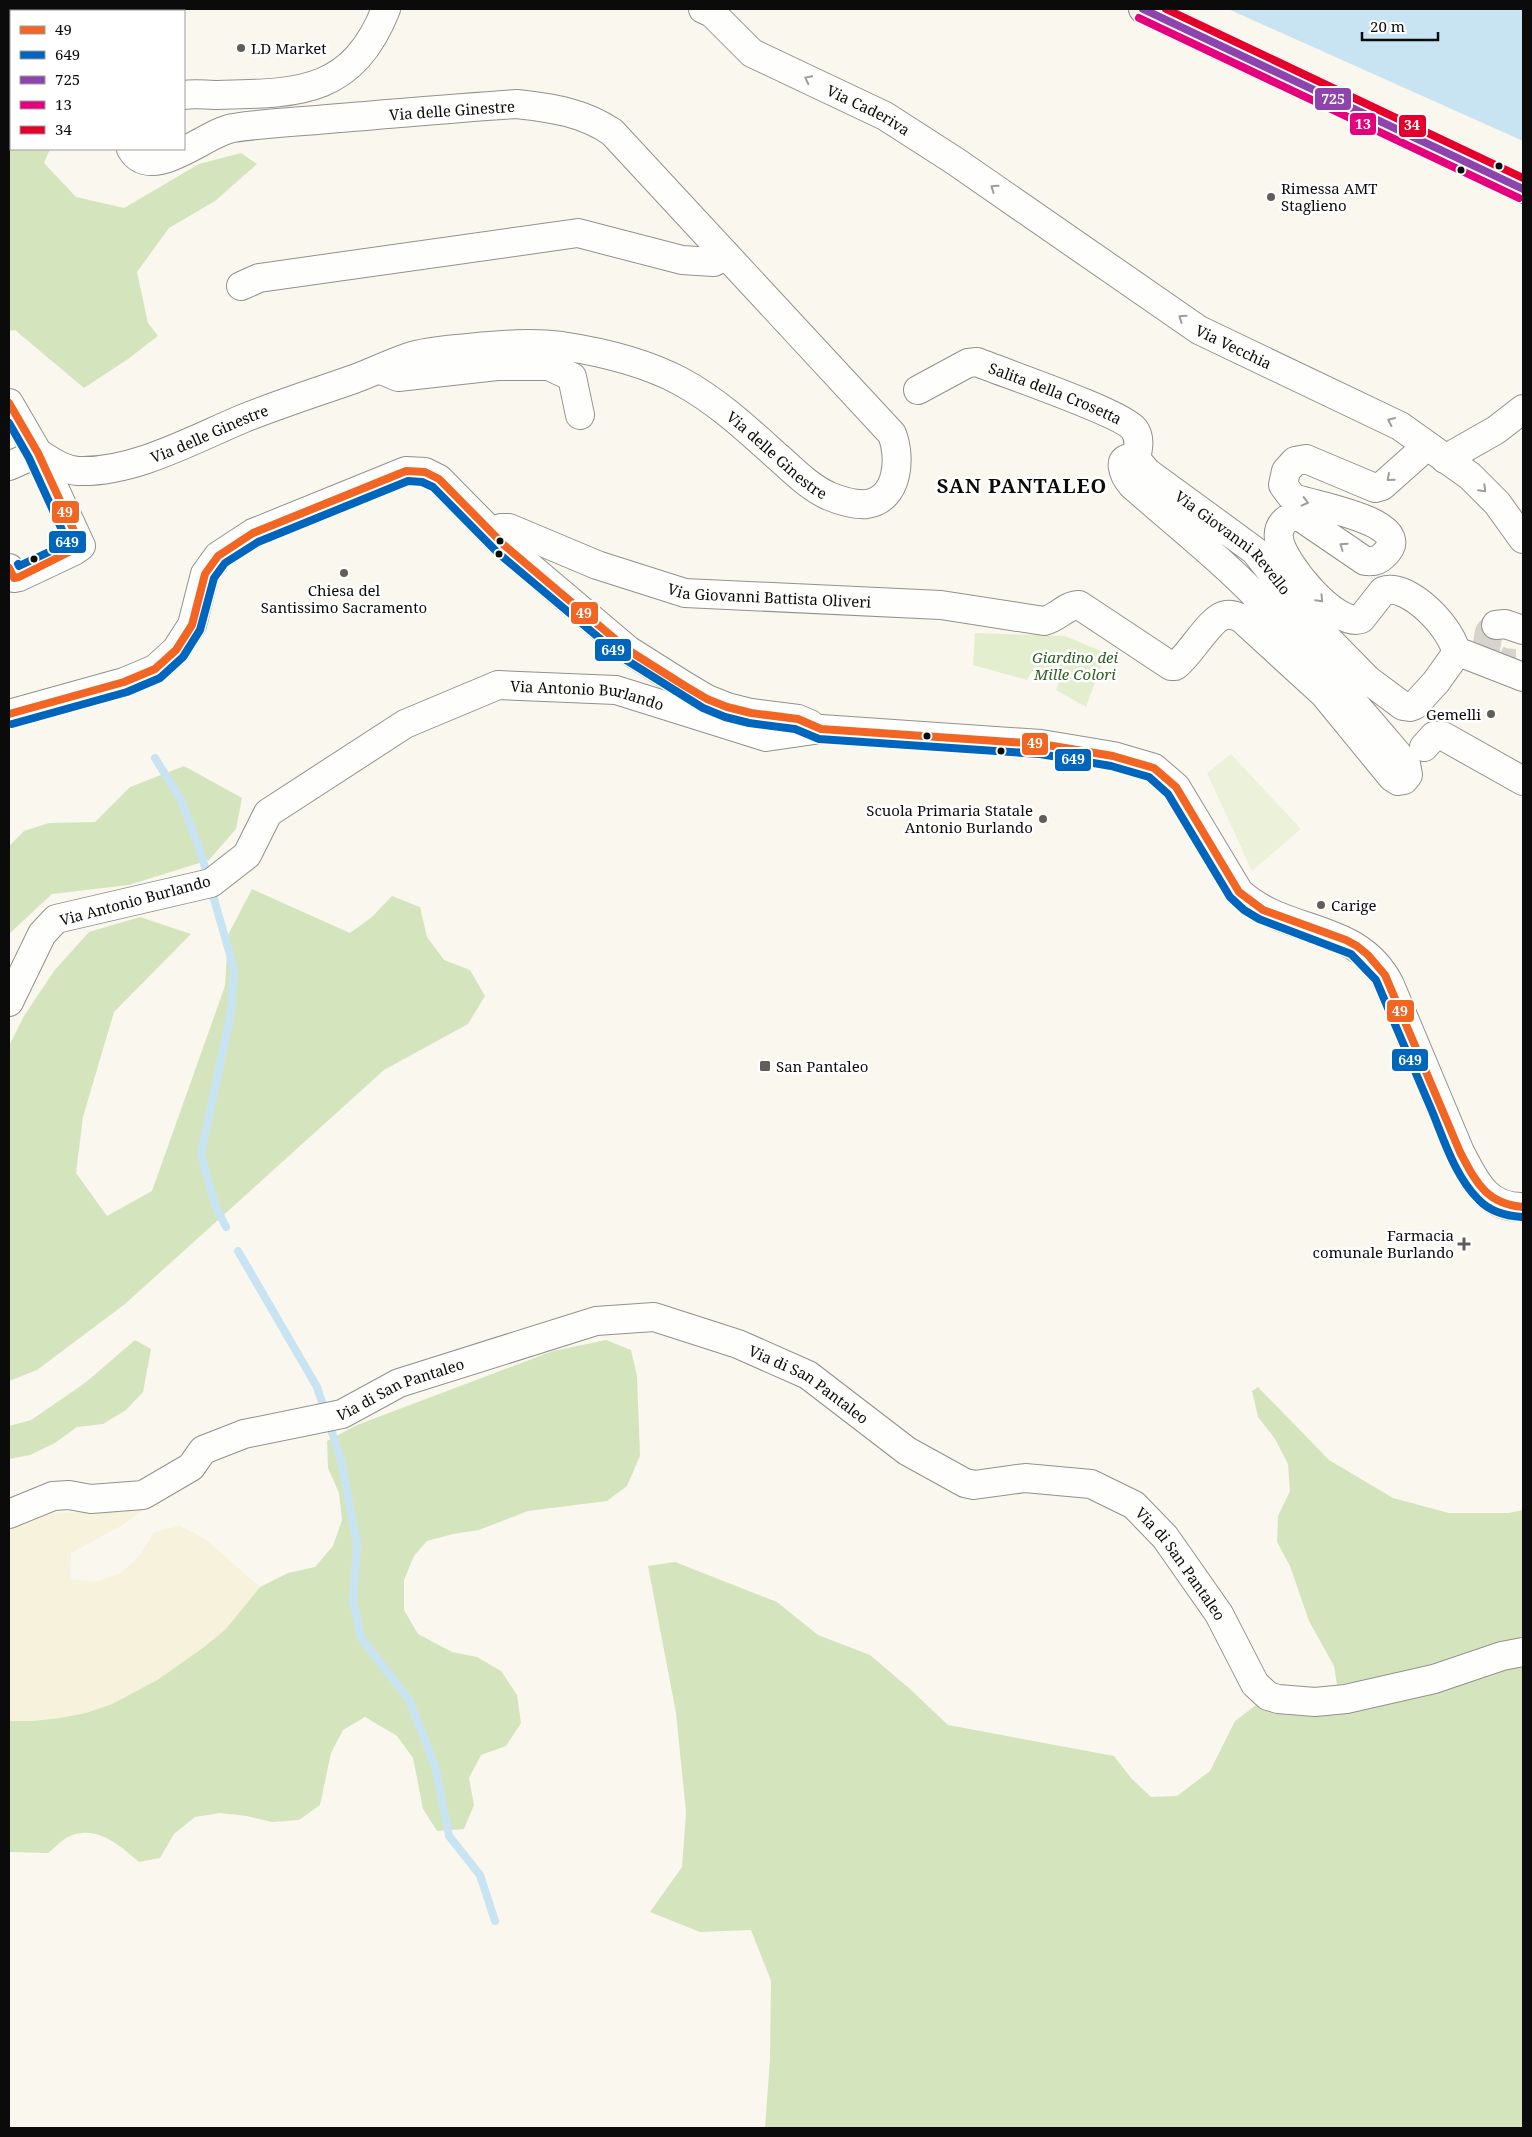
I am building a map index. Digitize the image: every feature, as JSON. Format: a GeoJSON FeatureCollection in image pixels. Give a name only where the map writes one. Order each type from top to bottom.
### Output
{"type":"FeatureCollection","features":[{"type":"Feature","properties":{"kind":"main road"},"geometry":{"type":"LineString","coordinates":[[1143,9],[1180,17],[1523,189]]}},
{"type":"Feature","properties":{"kind":"street"},"geometry":{"type":"LineString","coordinates":[[185,95],[263,94],[314,87],[351,66],[367,47],[379,27],[386,9]]}},
{"type":"Feature","properties":{"kind":"street","name":"Via Caderiva"},"geometry":{"type":"LineString","coordinates":[[703,9],[712,13],[752,53],[885,116],[955,161],[1034,216]]}},
{"type":"Feature","properties":{"kind":"street","name":"Via delle Ginestre"},"geometry":{"type":"LineString","coordinates":[[38,452],[63,468],[74,471],[92,471],[125,465],[146,459],[264,410],[410,357],[440,351],[526,343],[562,346],[625,359],[652,368],[702,394],[727,412],[812,487],[827,495],[855,504],[869,504],[887,493],[896,470],[897,450],[892,434],[612,132],[591,119],[555,109],[517,104],[231,128],[185,150]]}},
{"type":"Feature","properties":{"kind":"street","name":"Via delle Ginestre"},"geometry":{"type":"LineString","coordinates":[[132,150],[143,160],[153,162],[165,159],[184,150]]}},
{"type":"Feature","properties":{"kind":"street","name":"Via Vecchia"},"geometry":{"type":"LineString","coordinates":[[1034,216],[1199,330],[1400,426],[1470,476],[1497,503],[1523,539]]}},
{"type":"Feature","properties":{"kind":"street"},"geometry":{"type":"LineString","coordinates":[[241,286],[259,278],[578,233],[682,260],[714,262],[726,256]]}},
{"type":"Feature","properties":{"kind":"street","name":"Salita della Crosetta"},"geometry":{"type":"LineString","coordinates":[[918,390],[968,363],[977,362],[1103,411],[1129,424],[1136,431],[1139,441],[1136,459]]}},
{"type":"Feature","properties":{"kind":"street"},"geometry":{"type":"LineString","coordinates":[[379,369],[398,377],[497,366],[548,366],[572,377],[580,415]]}},
{"type":"Feature","properties":{"kind":"street","name":"Via delle Ginestre"},"geometry":{"type":"LineString","coordinates":[[9,403],[38,452],[81,546],[19,578],[14,578],[9,568]]}},
{"type":"Feature","properties":{"kind":"street"},"geometry":{"type":"LineString","coordinates":[[1436,453],[1496,430],[1523,409]]}},
{"type":"Feature","properties":{"kind":"street"},"geometry":{"type":"LineString","coordinates":[[9,466],[38,452]]}},
{"type":"Feature","properties":{"kind":"street","name":"Via Giovanni Revello"},"geometry":{"type":"LineString","coordinates":[[1058,616],[1071,606],[1083,606],[1166,664],[1175,666],[1214,621],[1224,614],[1241,618],[1324,694],[1392,777],[1395,780],[1401,781],[1408,775],[1409,771],[1406,764],[1368,718],[1234,574],[1128,480],[1122,472],[1124,462],[1128,459],[1136,459],[1147,472],[1255,551],[1311,622],[1368,680],[1403,706],[1410,707],[1415,705],[1436,682],[1456,654],[1455,645],[1447,632],[1425,607],[1410,596],[1397,591],[1388,590],[1382,592],[1361,619],[1352,620],[1339,615],[1327,606],[1298,575],[1279,540],[1280,530],[1285,520],[1289,517],[1299,516],[1365,561],[1380,559],[1385,555],[1391,545],[1389,535],[1385,530],[1367,520],[1292,498],[1283,485],[1286,471],[1295,460],[1306,459],[1375,488],[1382,486],[1436,453]]}},
{"type":"Feature","properties":{"kind":"street"},"geometry":{"type":"LineString","coordinates":[[9,714],[124,682],[155,669],[176,650],[192,625],[205,574],[218,556],[253,533],[406,471],[425,472],[439,479],[504,545],[628,650],[685,686],[707,699],[727,707],[751,714],[798,719],[820,729]]}},
{"type":"Feature","properties":{"kind":"street","name":"Via Giovanni Battista Oliveri"},"geometry":{"type":"LineString","coordinates":[[492,532],[502,528],[509,528],[597,565],[685,593],[941,605],[1041,620],[1058,616]]}},
{"type":"Feature","properties":{"kind":"street"},"geometry":{"type":"LineString","coordinates":[[1496,625],[1505,624],[1523,630]]}},
{"type":"Feature","properties":{"kind":"street"},"geometry":{"type":"LineString","coordinates":[[1456,654],[1464,654],[1523,677]]}},
{"type":"Feature","properties":{"kind":"street","name":"Via Antonio Burlando"},"geometry":{"type":"LineString","coordinates":[[9,1002],[42,934],[56,919],[211,883],[247,855],[268,813],[405,724],[498,685],[616,690],[766,737],[820,729],[1041,744],[1113,756],[1154,768],[1176,786],[1239,892],[1250,902],[1275,915],[1346,940],[1368,955],[1385,975],[1460,1152],[1473,1178],[1495,1202],[1523,1206]]}},
{"type":"Feature","properties":{"kind":"street"},"geometry":{"type":"LineString","coordinates":[[1424,747],[1434,736],[1443,736],[1523,781]]}},
{"type":"Feature","properties":{"kind":"street","name":"Via di San Pantaleo"},"geometry":{"type":"LineString","coordinates":[[9,1514],[53,1496],[70,1495],[92,1499],[143,1495],[191,1467],[203,1450],[244,1434],[342,1414],[399,1383],[596,1321],[654,1317],[738,1344],[808,1375],[907,1451],[965,1483],[974,1485],[1025,1478],[1091,1484],[1134,1506],[1165,1537],[1219,1614],[1255,1684],[1268,1696],[1291,1701],[1328,1702],[1346,1699],[1434,1679],[1502,1656],[1523,1652]]}},
{"type":"Feature","properties":{"kind":"shaded area"},"geometry":{"type":"Polygon","coordinates":[[[132,1506],[142,1511],[119,1527],[71,1553],[70,1579],[96,1582],[121,1573],[140,1555],[154,1532],[180,1526],[204,1538],[260,1587],[226,1629],[159,1679],[112,1704],[86,1713],[33,1721],[9,1721],[9,1528],[36,1516],[132,1506]]]}},
{"type":"Feature","properties":{"kind":"green space"},"geometry":{"type":"Polygon","coordinates":[[[9,9],[156,9],[10,10],[10,150],[50,150],[44,163],[76,197],[124,208],[199,164],[241,153],[257,164],[215,201],[169,228],[137,272],[148,323],[158,336],[128,359],[84,388],[15,330],[9,331],[9,9]]]}},
{"type":"Feature","properties":{"kind":"green space","name":"Giardino dei Mille Colori"},"geometry":{"type":"Polygon","coordinates":[[[975,633],[1065,636],[1106,653],[1086,707],[1056,690],[1059,683],[1033,670],[1027,680],[973,665],[975,633]]]}},
{"type":"Feature","properties":{"kind":"green space"},"geometry":{"type":"Polygon","coordinates":[[[1231,754],[1301,829],[1252,871],[1207,773],[1231,754]]]}},
{"type":"Feature","properties":{"kind":"green space"},"geometry":{"type":"Polygon","coordinates":[[[184,766],[242,798],[236,829],[209,860],[129,885],[52,894],[9,934],[9,846],[24,831],[49,823],[95,822],[130,787],[184,766]]]}},
{"type":"Feature","properties":{"kind":"green space"},"geometry":{"type":"Polygon","coordinates":[[[252,889],[350,933],[372,917],[392,896],[420,907],[427,937],[444,960],[470,970],[485,996],[468,1024],[384,1070],[125,1304],[37,1370],[9,1381],[9,1046],[24,1016],[54,971],[89,932],[140,917],[191,934],[114,1012],[83,1117],[76,1173],[107,1216],[152,1191],[225,986],[228,935],[252,889]]]}},
{"type":"Feature","properties":{"kind":"green space"},"geometry":{"type":"Polygon","coordinates":[[[135,1340],[151,1349],[143,1392],[126,1410],[103,1424],[77,1427],[55,1443],[30,1455],[9,1459],[9,1426],[31,1420],[85,1383],[135,1340]]]}},
{"type":"Feature","properties":{"kind":"green space"},"geometry":{"type":"Polygon","coordinates":[[[606,1340],[631,1350],[637,1376],[640,1456],[627,1486],[607,1501],[528,1511],[479,1530],[427,1541],[414,1556],[404,1580],[404,1610],[418,1634],[452,1652],[477,1657],[501,1671],[517,1695],[521,1723],[506,1746],[481,1755],[469,1778],[474,1805],[464,1829],[437,1831],[423,1809],[413,1758],[397,1736],[365,1717],[343,1730],[331,1753],[320,1805],[299,1820],[272,1822],[247,1816],[220,1813],[195,1817],[174,1834],[160,1858],[139,1862],[107,1838],[89,1833],[80,1833],[67,1837],[48,1853],[9,1852],[9,1721],[60,1718],[86,1713],[112,1704],[159,1679],[204,1647],[226,1629],[260,1587],[288,1573],[315,1567],[333,1546],[342,1520],[339,1493],[328,1468],[327,1441],[357,1425],[553,1351],[606,1340]]]}},
{"type":"Feature","properties":{"kind":"green space"},"geometry":{"type":"Polygon","coordinates":[[[1258,1387],[1329,1460],[1393,1498],[1449,1513],[1509,1513],[1523,1510],[1523,1643],[1406,1674],[1337,1685],[1334,1666],[1309,1621],[1290,1566],[1277,1542],[1278,1516],[1290,1491],[1288,1464],[1275,1439],[1258,1417],[1252,1391],[1258,1387]]]}},
{"type":"Feature","properties":{"kind":"green space"},"geometry":{"type":"Polygon","coordinates":[[[675,1562],[777,1602],[818,1635],[870,1655],[948,1725],[1114,1756],[1131,1778],[1151,1797],[1177,1796],[1210,1771],[1235,1721],[1256,1705],[1308,1716],[1322,1708],[1523,1660],[1523,2128],[765,2128],[770,2058],[771,1981],[751,1930],[700,1932],[650,1912],[682,1867],[686,1812],[676,1713],[648,1566],[675,1562]]]}},
{"type":"Feature","properties":{"kind":"water"},"geometry":{"type":"Polygon","coordinates":[[[1228,9],[1523,9],[1523,141],[1228,9]]]}},
{"type":"Feature","properties":{"kind":"waterway"},"geometry":{"type":"LineString","coordinates":[[155,758],[181,800],[200,850],[234,969],[231,1012],[201,1154],[215,1205],[226,1227]]}},
{"type":"Feature","properties":{"kind":"waterway"},"geometry":{"type":"LineString","coordinates":[[238,1251],[317,1387],[341,1460],[357,1545],[353,1600],[361,1638],[409,1700],[435,1766],[449,1836],[480,1875],[495,1921]]}},
{"type":"Feature","properties":{"kind":"tunnel"},"geometry":{"type":"LineString","coordinates":[[1496,625],[1489,632],[1486,649],[1499,660],[1516,663]]}},
{"type":"Feature","properties":{"kind":"transit line","name":"725"},"geometry":{"type":"LineString","coordinates":[[1143,9],[1523,189]]}},
{"type":"Feature","properties":{"kind":"transit line","name":"34"},"geometry":{"type":"LineString","coordinates":[[1166,9],[1523,178]]}},
{"type":"Feature","properties":{"kind":"transit line","name":"13"},"geometry":{"type":"LineString","coordinates":[[1139,18],[1519,198]]}},
{"type":"Feature","properties":{"kind":"transit line","name":"49"},"geometry":{"type":"LineString","coordinates":[[9,403],[38,453],[81,546],[19,577],[14,578],[9,568]]}},
{"type":"Feature","properties":{"kind":"transit line","name":"649"},"geometry":{"type":"LineString","coordinates":[[9,423],[29,458],[68,543],[19,566],[18,564]]}},
{"type":"Feature","properties":{"kind":"transit line","name":"49"},"geometry":{"type":"LineString","coordinates":[[9,714],[124,682],[155,669],[176,650],[192,625],[205,574],[218,556],[253,533],[406,471],[425,472],[439,479],[504,545],[628,650],[707,699],[727,707],[751,713],[798,719],[821,729],[1041,744],[1113,756],[1154,768],[1176,787],[1239,892],[1263,910],[1346,940],[1357,946],[1368,955],[1385,975],[1460,1152],[1471,1173],[1491,1196],[1510,1205],[1523,1207]]}},
{"type":"Feature","properties":{"kind":"transit line","name":"649"},"geometry":{"type":"LineString","coordinates":[[12,724],[127,692],[160,678],[183,657],[200,630],[214,578],[225,563],[258,542],[408,481],[422,482],[433,487],[498,553],[623,658],[703,708],[725,717],[749,723],[795,729],[819,739],[1040,754],[1111,766],[1149,777],[1168,794],[1230,897],[1244,910],[1259,919],[1351,954],[1376,980],[1446,1146],[1463,1180],[1478,1199],[1488,1207],[1510,1216],[1522,1217]]}},
{"type":"Feature","properties":{"kind":"place","name":"LD Market"},"geometry":{"type":"Point","coordinates":[241,48]}},
{"type":"Feature","properties":{"kind":"place","name":"Rimessa AMT Staglieno"},"geometry":{"type":"Point","coordinates":[1271,197]}},
{"type":"Feature","properties":{"kind":"place","name":"Chiesa del Santissimo Sacramento"},"geometry":{"type":"Point","coordinates":[344,573]}},
{"type":"Feature","properties":{"kind":"place","name":"Gemelli"},"geometry":{"type":"Point","coordinates":[1491,714]}},
{"type":"Feature","properties":{"kind":"place","name":"Scuola Primaria Statale Antonio Burlando"},"geometry":{"type":"Point","coordinates":[1043,819]}},
{"type":"Feature","properties":{"kind":"place","name":"Carige"},"geometry":{"type":"Point","coordinates":[1321,905]}},
{"type":"Feature","properties":{"kind":"place","name":"San Pantaleo"},"geometry":{"type":"Point","coordinates":[765,1066]}},
{"type":"Feature","properties":{"kind":"place","name":"Farmacia comunale Burlando"},"geometry":{"type":"Point","coordinates":[1464,1244]}},
{"type":"Feature","properties":{"kind":"district","name":"SAN PANTALEO"},"geometry":{"type":"Point","coordinates":[1022,485]}}]}
